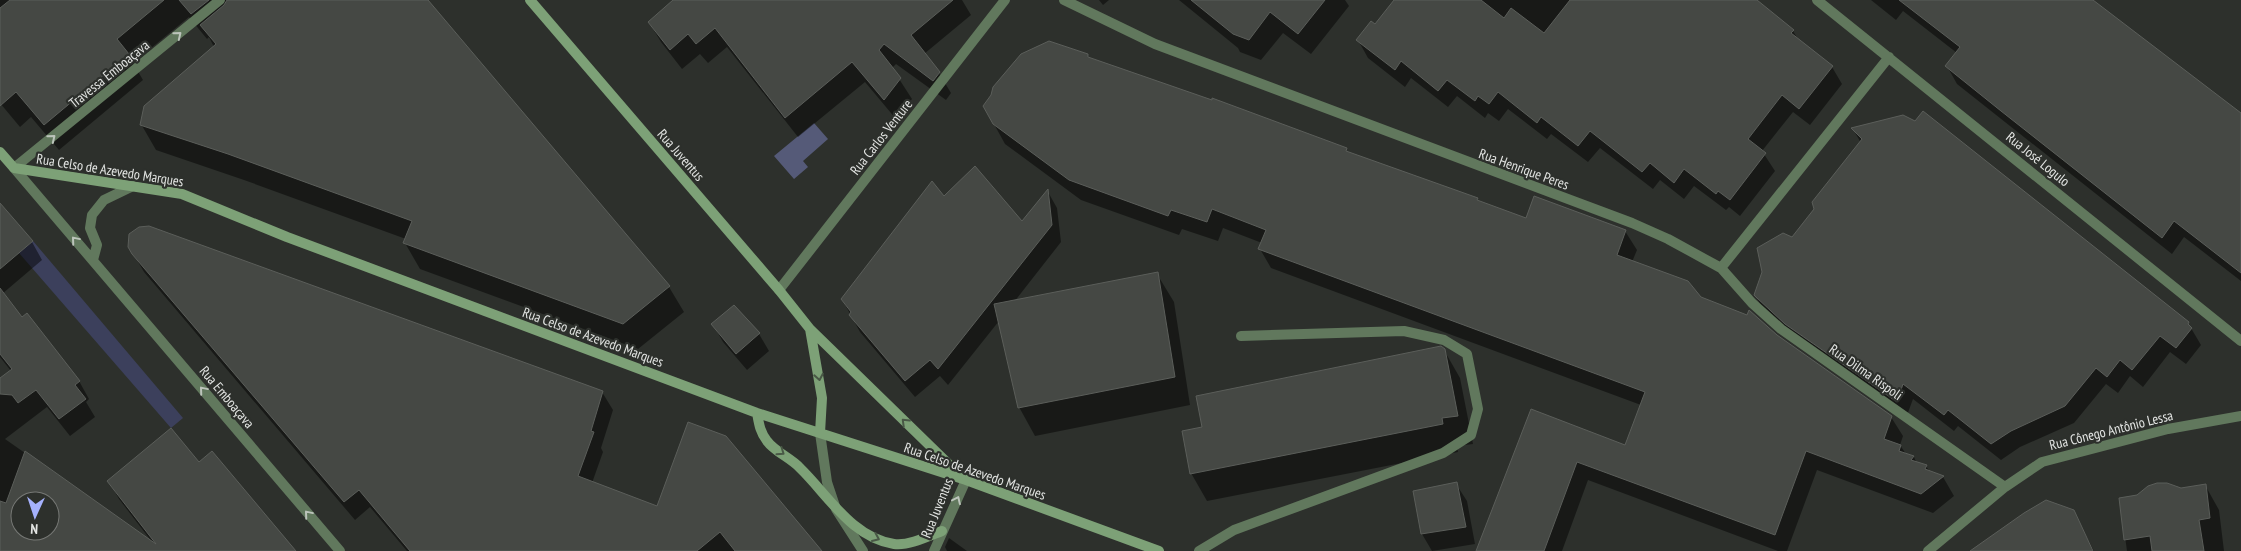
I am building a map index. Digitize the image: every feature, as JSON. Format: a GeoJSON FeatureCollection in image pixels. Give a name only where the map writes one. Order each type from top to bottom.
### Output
{"type":"FeatureCollection","features":[{"type":"Feature","properties":{"kind":"street","name":"Travessa Emboaçava"},"geometry":{"type":"LineString","coordinates":[[14,168],[220,0]]}},
{"type":"Feature","properties":{"kind":"street","name":"Rua Juventus"},"geometry":{"type":"LineString","coordinates":[[530,0],[779,290],[810,329],[966,480],[934,551]]}},
{"type":"Feature","properties":{"kind":"street","name":"Rua Carlos Venture"},"geometry":{"type":"LineString","coordinates":[[779,290],[1004,0]]}},
{"type":"Feature","properties":{"kind":"street","name":"Rua Henrique Peres"},"geometry":{"type":"LineString","coordinates":[[1064,0],[1154,44],[1632,223],[1668,239],[1720,268]]}},
{"type":"Feature","properties":{"kind":"street","name":"Rua José Logulo"},"geometry":{"type":"LineString","coordinates":[[1817,0],[2241,341]]}},
{"type":"Feature","properties":{"kind":"street"},"geometry":{"type":"LineString","coordinates":[[1720,268],[1889,57]]}},
{"type":"Feature","properties":{"kind":"street","name":"Rua Emboaçava"},"geometry":{"type":"LineString","coordinates":[[0,152],[340,551]]}},
{"type":"Feature","properties":{"kind":"street","name":"Rua Celso de Azevedo Marques"},"geometry":{"type":"LineString","coordinates":[[14,168],[182,194],[287,237],[757,413],[966,480],[1159,551]]}},
{"type":"Feature","properties":{"kind":"street"},"geometry":{"type":"LineString","coordinates":[[92,260],[97,245],[90,228],[92,215],[104,200],[133,186]]}},
{"type":"Feature","properties":{"kind":"street","name":"Rua Dilma Rispoli"},"geometry":{"type":"LineString","coordinates":[[1720,268],[1752,303],[1780,329],[2005,486]]}},
{"type":"Feature","properties":{"kind":"street","name":"Rua Juventus"},"geometry":{"type":"LineString","coordinates":[[810,329],[822,398],[820,434],[827,482],[836,509],[863,551]]}},
{"type":"Feature","properties":{"kind":"street"},"geometry":{"type":"LineString","coordinates":[[1199,551],[1234,530],[1443,453],[1471,435],[1478,409],[1467,354],[1444,340],[1404,331],[1241,336]]}},
{"type":"Feature","properties":{"kind":"street"},"geometry":{"type":"LineString","coordinates":[[757,413],[760,430],[769,444],[801,468],[836,509],[863,532],[896,545],[942,531]]}},
{"type":"Feature","properties":{"kind":"street","name":"Rua Cônego Antônio Lessa"},"geometry":{"type":"LineString","coordinates":[[1928,551],[2005,486],[2042,462],[2168,429],[2241,416]]}},
{"type":"Feature","properties":{"kind":"shaded area"},"geometry":{"type":"Polygon","coordinates":[[[814,123],[828,139],[803,161],[808,167],[794,179],[774,156],[814,123]]]}},
{"type":"Feature","properties":{"kind":"shaded area"},"geometry":{"type":"Polygon","coordinates":[[[33,241],[183,418],[171,428],[19,253],[33,241]]]}},
{"type":"Feature","properties":{"kind":"building"},"geometry":{"type":"Polygon","coordinates":[[[10,0],[164,0],[117,39],[129,54],[44,125],[16,92],[0,106],[0,8],[10,0]]]}},
{"type":"Feature","properties":{"kind":"building"},"geometry":{"type":"Polygon","coordinates":[[[179,0],[209,0],[191,14],[179,0]]]}},
{"type":"Feature","properties":{"kind":"building"},"geometry":{"type":"Polygon","coordinates":[[[227,0],[428,0],[670,286],[623,324],[403,243],[412,221],[228,154],[140,125],[144,106],[216,44],[200,25],[224,5],[227,0]]]}},
{"type":"Feature","properties":{"kind":"building"},"geometry":{"type":"Polygon","coordinates":[[[673,0],[953,0],[911,35],[940,72],[933,81],[884,44],[879,50],[901,78],[884,100],[852,62],[785,118],[715,28],[696,44],[688,34],[670,50],[648,22],[673,0]]]}},
{"type":"Feature","properties":{"kind":"building"},"geometry":{"type":"Polygon","coordinates":[[[1191,0],[1325,0],[1298,34],[1270,12],[1249,40],[1233,34],[1191,0]]]}},
{"type":"Feature","properties":{"kind":"building"},"geometry":{"type":"Polygon","coordinates":[[[1394,0],[1481,0],[1504,18],[1511,8],[1544,33],[1570,0],[1757,0],[1794,30],[1791,33],[1833,66],[1799,109],[1782,95],[1748,139],[1766,153],[1730,200],[1718,191],[1716,194],[1684,169],[1674,183],[1650,163],[1642,172],[1590,131],[1578,146],[1541,117],[1537,123],[1498,92],[1489,104],[1478,96],[1475,101],[1447,80],[1438,91],[1401,61],[1395,70],[1356,40],[1371,21],[1375,24],[1394,0]]]}},
{"type":"Feature","properties":{"kind":"building"},"geometry":{"type":"Polygon","coordinates":[[[1899,0],[2093,0],[2241,113],[2241,273],[2174,221],[2162,238],[2001,111],[1945,66],[1960,47],[1899,0]]]}},
{"type":"Feature","properties":{"kind":"building"},"geometry":{"type":"Polygon","coordinates":[[[1049,41],[1088,54],[1088,57],[1212,100],[1212,98],[1347,148],[1346,151],[1478,198],[1477,200],[1526,218],[1534,196],[1626,230],[1617,255],[1688,281],[1701,297],[1747,315],[1749,310],[1777,335],[1892,416],[1884,439],[1901,445],[1899,451],[1914,456],[1911,460],[1927,465],[1925,469],[1944,476],[1921,494],[1806,451],[1775,535],[1577,462],[1544,551],[1476,551],[1531,409],[1625,445],[1645,392],[1258,249],[1266,230],[1212,209],[1207,222],[1171,210],[1168,216],[1069,180],[993,124],[983,106],[991,95],[993,87],[1021,54],[1049,41]]]}},
{"type":"Feature","properties":{"kind":"building"},"geometry":{"type":"Polygon","coordinates":[[[1923,111],[2189,322],[2188,324],[2192,328],[2176,348],[2160,336],[2132,370],[2120,360],[2107,377],[2096,368],[2065,406],[2011,431],[1991,444],[1948,410],[1944,415],[1903,384],[1897,402],[1785,324],[1757,298],[1754,295],[1762,272],[1757,248],[1783,233],[1792,237],[1814,209],[1812,202],[1862,139],[1851,128],[1903,115],[1915,121],[1923,111]]]}},
{"type":"Feature","properties":{"kind":"building"},"geometry":{"type":"Polygon","coordinates":[[[975,166],[1022,221],[1048,189],[1052,225],[938,369],[930,360],[905,381],[849,315],[851,312],[841,299],[932,181],[944,196],[975,166]]]}},
{"type":"Feature","properties":{"kind":"building"},"geometry":{"type":"Polygon","coordinates":[[[0,203],[33,241],[0,269],[0,203]]]}},
{"type":"Feature","properties":{"kind":"building"},"geometry":{"type":"Polygon","coordinates":[[[149,226],[603,391],[591,431],[594,432],[578,476],[657,506],[688,422],[726,436],[822,551],[735,551],[720,532],[697,551],[410,551],[359,490],[344,502],[132,254],[128,247],[129,234],[139,227],[149,226]]]}},
{"type":"Feature","properties":{"kind":"building"},"geometry":{"type":"Polygon","coordinates":[[[1158,272],[1175,377],[1018,408],[994,304],[1158,272]]]}},
{"type":"Feature","properties":{"kind":"building"},"geometry":{"type":"Polygon","coordinates":[[[0,288],[22,317],[27,313],[80,381],[75,385],[86,399],[59,419],[36,390],[18,403],[12,395],[0,394],[0,378],[12,369],[0,354],[0,288]]]}},
{"type":"Feature","properties":{"kind":"building"},"geometry":{"type":"Polygon","coordinates":[[[734,305],[760,333],[736,354],[711,324],[734,305]]]}},
{"type":"Feature","properties":{"kind":"building"},"geometry":{"type":"Polygon","coordinates":[[[1441,346],[1445,349],[1458,416],[1442,418],[1443,424],[1190,474],[1182,431],[1202,427],[1196,396],[1441,346]]]}},
{"type":"Feature","properties":{"kind":"building"},"geometry":{"type":"Polygon","coordinates":[[[171,428],[199,462],[212,451],[296,551],[0,551],[0,501],[6,503],[10,492],[10,541],[60,541],[60,491],[10,491],[25,451],[156,544],[107,481],[171,428]]]}},
{"type":"Feature","properties":{"kind":"building"},"geometry":{"type":"Polygon","coordinates":[[[1457,482],[1466,527],[1421,534],[1413,491],[1457,482]]]}},
{"type":"Feature","properties":{"kind":"building"},"geometry":{"type":"Polygon","coordinates":[[[2157,483],[2167,483],[2181,488],[2206,484],[2210,518],[2199,520],[2204,551],[2152,551],[2150,536],[2124,540],[2119,498],[2137,495],[2148,486],[2157,483]]]}},
{"type":"Feature","properties":{"kind":"building"},"geometry":{"type":"Polygon","coordinates":[[[2046,500],[2074,510],[2093,551],[1970,551],[2024,513],[2046,500]]]}}]}
